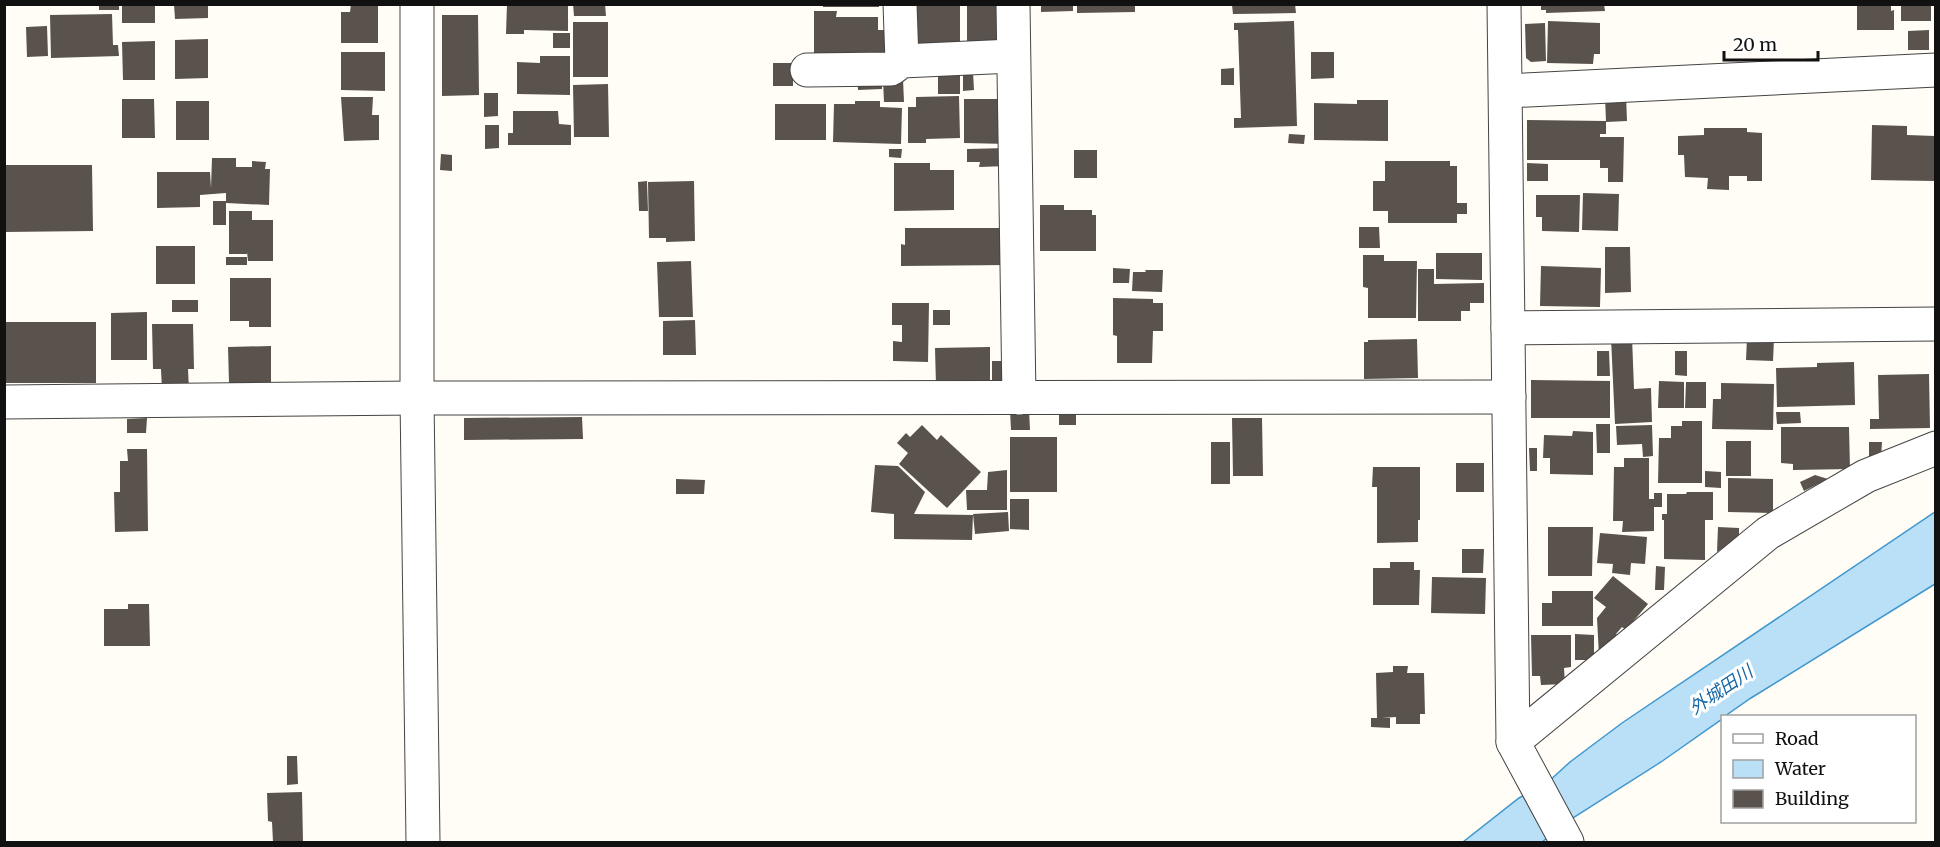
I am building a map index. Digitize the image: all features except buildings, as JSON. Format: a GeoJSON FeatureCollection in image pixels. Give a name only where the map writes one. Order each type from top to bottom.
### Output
{"type":"FeatureCollection","features":[{"type":"Feature","properties":{"kind":"street"},"geometry":{"type":"LineString","coordinates":[[417,4],[417,398],[423,843]]}},
{"type":"Feature","properties":{"kind":"street"},"geometry":{"type":"LineString","coordinates":[[900,4],[902,61]]}},
{"type":"Feature","properties":{"kind":"street"},"geometry":{"type":"LineString","coordinates":[[1013,4],[1019,398]]}},
{"type":"Feature","properties":{"kind":"street"},"geometry":{"type":"LineString","coordinates":[[1504,4],[1515,747],[1567,843]]}},
{"type":"Feature","properties":{"kind":"street"},"geometry":{"type":"LineString","coordinates":[[807,70],[891,69],[902,61],[1014,56]]}},
{"type":"Feature","properties":{"kind":"street"},"geometry":{"type":"LineString","coordinates":[[1506,91],[1935,70]]}},
{"type":"Feature","properties":{"kind":"street"},"geometry":{"type":"LineString","coordinates":[[1508,328],[1935,324]]}},
{"type":"Feature","properties":{"kind":"street"},"geometry":{"type":"LineString","coordinates":[[4,402],[417,398],[1509,398]]}},
{"type":"Feature","properties":{"kind":"street"},"geometry":{"type":"LineString","coordinates":[[1515,747],[1767,533],[1866,476],[1935,448]]}},
{"type":"Feature","properties":{"kind":"water","name":"外城田川"},"geometry":{"type":"Polygon","coordinates":[[[1935,512],[1935,584],[1726,715],[1721,715],[1721,720],[1661,762],[1568,821],[1542,842],[1463,842],[1519,798],[1547,783],[1570,762],[1622,723],[1935,512]]]}}]}
